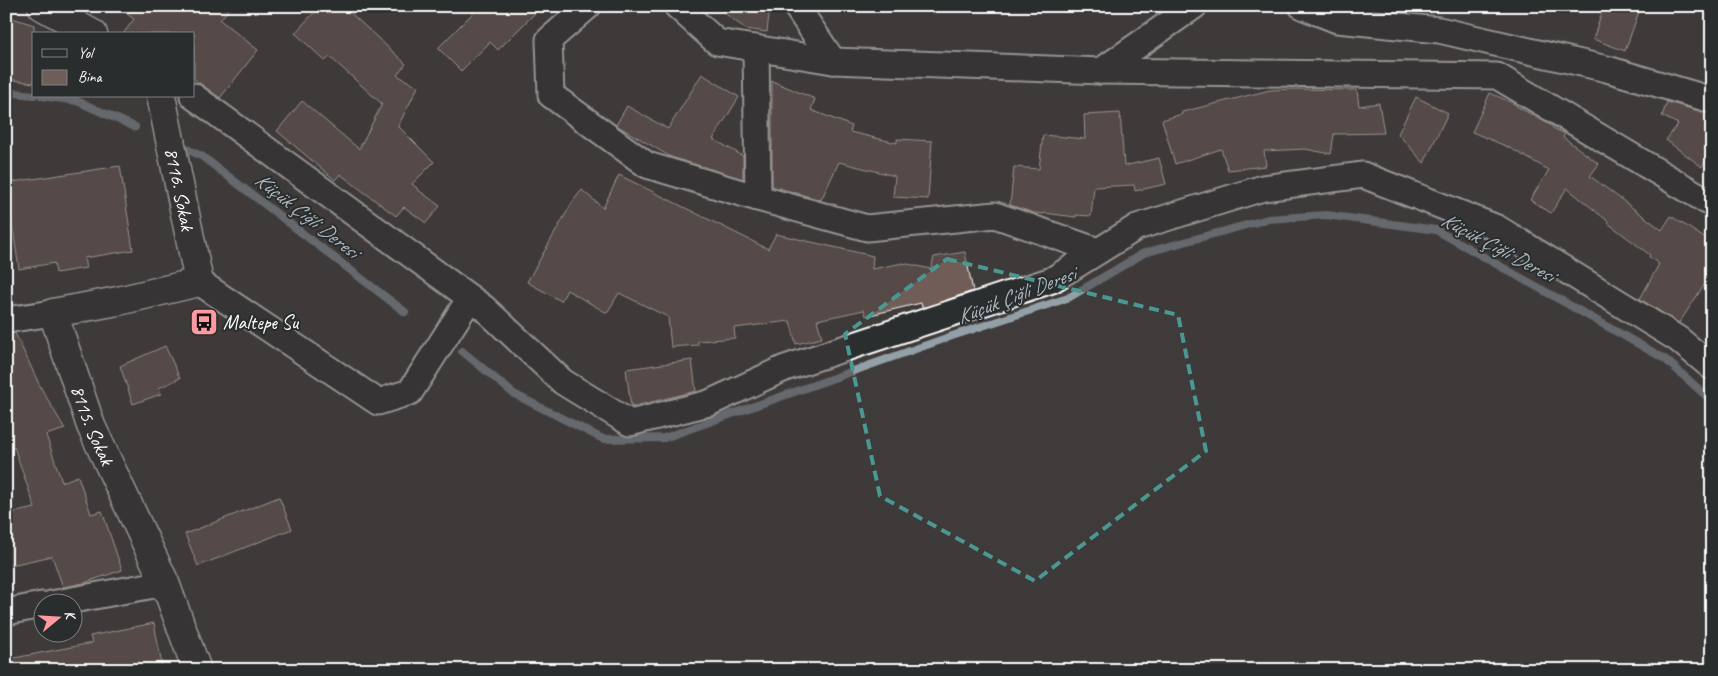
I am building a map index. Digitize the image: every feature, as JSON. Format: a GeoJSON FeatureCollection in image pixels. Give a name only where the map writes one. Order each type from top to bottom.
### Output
{"type":"FeatureCollection","features":[{"type":"Feature","properties":{"kind":"street"},"geometry":{"type":"LineString","coordinates":[[42,6],[89,32]]}},
{"type":"Feature","properties":{"kind":"street"},"geometry":{"type":"LineString","coordinates":[[588,6],[549,40],[551,95],[647,165],[867,228],[995,216],[1098,250]]}},
{"type":"Feature","properties":{"kind":"street"},"geometry":{"type":"LineString","coordinates":[[677,6],[717,42],[833,61],[1101,71],[1497,76],[1712,204]]}},
{"type":"Feature","properties":{"kind":"street"},"geometry":{"type":"LineString","coordinates":[[796,6],[833,61]]}},
{"type":"Feature","properties":{"kind":"street"},"geometry":{"type":"LineString","coordinates":[[1101,71],[1194,6]]}},
{"type":"Feature","properties":{"kind":"street"},"geometry":{"type":"LineString","coordinates":[[1302,6],[1337,20],[1439,30],[1607,69],[1712,100]]}},
{"type":"Feature","properties":{"kind":"street"},"geometry":{"type":"LineString","coordinates":[[756,48],[758,198]]}},
{"type":"Feature","properties":{"kind":"street"},"geometry":{"type":"LineString","coordinates":[[195,97],[484,308],[563,382],[630,423],[709,403],[785,368],[1052,280],[1137,226],[1263,188],[1363,175],[1497,228],[1678,339],[1712,367]]}},
{"type":"Feature","properties":{"kind":"street","name":"8116. Sokak"},"geometry":{"type":"LineString","coordinates":[[161,98],[198,282]]}},
{"type":"Feature","properties":{"kind":"street"},"geometry":{"type":"LineString","coordinates":[[6,320],[118,301],[198,282],[378,402],[410,392],[470,298]]}},
{"type":"Feature","properties":{"kind":"street","name":"8115. Sokak"},"geometry":{"type":"LineString","coordinates":[[53,313],[91,426],[165,583],[196,670]]}},
{"type":"Feature","properties":{"kind":"street"},"geometry":{"type":"LineString","coordinates":[[82,598],[165,583]]}},
{"type":"Feature","properties":{"kind":"street"},"geometry":{"type":"LineString","coordinates":[[6,612],[32,607]]}},
{"type":"Feature","properties":{"kind":"highlighted area"},"geometry":{"type":"Polygon","coordinates":[[[947,259],[1178,315],[1206,451],[1035,581],[880,496],[845,334],[947,259]]]}},
{"type":"Feature","properties":{"kind":"building"},"geometry":{"type":"Polygon","coordinates":[[[116,6],[231,6],[220,20],[258,50],[220,98],[195,80],[195,32],[124,32],[134,19],[116,6]]]}},
{"type":"Feature","properties":{"kind":"building"},"geometry":{"type":"Polygon","coordinates":[[[320,6],[343,6],[406,64],[397,75],[418,87],[398,126],[434,162],[412,184],[440,206],[426,223],[404,207],[396,216],[340,174],[335,180],[277,131],[302,101],[359,149],[382,104],[330,57],[325,61],[295,33],[320,6]]]}},
{"type":"Feature","properties":{"kind":"building"},"geometry":{"type":"Polygon","coordinates":[[[480,6],[542,6],[498,50],[490,42],[461,71],[438,48],[480,6]]]}},
{"type":"Feature","properties":{"kind":"building"},"geometry":{"type":"Polygon","coordinates":[[[715,6],[770,6],[767,32],[746,29],[715,6]]]}},
{"type":"Feature","properties":{"kind":"building"},"geometry":{"type":"Polygon","coordinates":[[[1604,6],[1641,6],[1625,51],[1593,39],[1604,6]]]}},
{"type":"Feature","properties":{"kind":"building"},"geometry":{"type":"Polygon","coordinates":[[[6,16],[34,25],[34,32],[32,32],[32,83],[13,80],[6,48],[6,16]]]}},
{"type":"Feature","properties":{"kind":"building"},"geometry":{"type":"Polygon","coordinates":[[[702,74],[739,97],[713,139],[743,156],[743,179],[671,157],[616,125],[627,106],[668,129],[702,74]]]}},
{"type":"Feature","properties":{"kind":"building"},"geometry":{"type":"Polygon","coordinates":[[[772,81],[815,99],[811,110],[852,126],[850,132],[897,143],[897,139],[932,141],[928,199],[893,197],[895,176],[839,162],[821,200],[772,186],[772,81]]]}},
{"type":"Feature","properties":{"kind":"building"},"geometry":{"type":"Polygon","coordinates":[[[1270,90],[1357,90],[1359,106],[1379,103],[1384,133],[1334,134],[1331,154],[1305,149],[1264,151],[1266,166],[1228,170],[1221,149],[1175,164],[1162,120],[1182,114],[1182,112],[1270,90]]]}},
{"type":"Feature","properties":{"kind":"building"},"geometry":{"type":"Polygon","coordinates":[[[1490,93],[1517,105],[1565,134],[1563,137],[1599,164],[1590,176],[1662,230],[1671,216],[1712,243],[1712,273],[1679,323],[1640,299],[1659,264],[1649,257],[1650,255],[1567,188],[1551,213],[1530,200],[1549,170],[1508,147],[1472,132],[1490,93]]]}},
{"type":"Feature","properties":{"kind":"building"},"geometry":{"type":"Polygon","coordinates":[[[1416,97],[1448,113],[1424,163],[1398,134],[1416,97]]]}},
{"type":"Feature","properties":{"kind":"building"},"geometry":{"type":"Polygon","coordinates":[[[1667,102],[1706,113],[1712,119],[1712,148],[1702,167],[1666,140],[1678,124],[1662,116],[1667,102]]]}},
{"type":"Feature","properties":{"kind":"building"},"geometry":{"type":"Polygon","coordinates":[[[1120,113],[1124,166],[1159,158],[1166,184],[1135,191],[1134,185],[1094,187],[1091,216],[1076,215],[1076,217],[1034,213],[1010,205],[1014,167],[1039,169],[1043,135],[1085,139],[1084,115],[1120,113]]]}},
{"type":"Feature","properties":{"kind":"building"},"geometry":{"type":"Polygon","coordinates":[[[120,166],[133,250],[84,258],[86,268],[56,273],[54,263],[19,269],[6,183],[120,166]]]}},
{"type":"Feature","properties":{"kind":"building"},"geometry":{"type":"Polygon","coordinates":[[[619,175],[768,249],[776,234],[873,256],[872,269],[903,263],[931,269],[934,257],[965,252],[973,291],[926,307],[922,307],[921,303],[866,316],[864,310],[817,320],[822,338],[796,344],[790,321],[734,328],[735,338],[698,341],[698,345],[671,347],[668,317],[619,293],[607,313],[567,290],[561,301],[527,282],[573,201],[582,190],[603,208],[619,175]]]}},
{"type":"Feature","properties":{"kind":"building"},"geometry":{"type":"Polygon","coordinates":[[[15,333],[41,388],[65,429],[46,435],[62,482],[78,476],[91,514],[102,511],[122,570],[84,583],[63,587],[52,556],[6,566],[6,514],[35,508],[14,447],[6,449],[6,334],[15,333]]]}},
{"type":"Feature","properties":{"kind":"building"},"geometry":{"type":"Polygon","coordinates":[[[165,346],[180,378],[159,388],[161,394],[133,404],[120,366],[165,346]]]}},
{"type":"Feature","properties":{"kind":"building"},"geometry":{"type":"Polygon","coordinates":[[[692,360],[696,391],[631,407],[626,369],[692,360]]]}},
{"type":"Feature","properties":{"kind":"building"},"geometry":{"type":"Polygon","coordinates":[[[279,497],[292,529],[198,566],[185,534],[279,497]]]}},
{"type":"Feature","properties":{"kind":"building"},"geometry":{"type":"Polygon","coordinates":[[[154,623],[163,670],[10,670],[9,659],[92,643],[90,636],[154,623]]]}},
{"type":"Feature","properties":{"kind":"waterway","name":"Küçük Çiğli Deresi"},"geometry":{"type":"LineString","coordinates":[[6,92],[32,95]]}},
{"type":"Feature","properties":{"kind":"waterway","name":"Küçük Çiğli Deresi"},"geometry":{"type":"LineString","coordinates":[[56,98],[77,101],[135,127]]}},
{"type":"Feature","properties":{"kind":"waterway","name":"Küçük Çiğli Deresi"},"geometry":{"type":"LineString","coordinates":[[185,148],[203,157],[405,312]]}},
{"type":"Feature","properties":{"kind":"waterway","name":"Küçük Çiğli Deresi"},"geometry":{"type":"LineString","coordinates":[[462,351],[514,394],[603,439],[664,438],[952,336],[1068,298],[1144,253],[1268,219],[1326,215],[1436,230],[1665,359],[1712,401]]}},
{"type":"Feature","properties":{"kind":"place","name":"Maltepe Su"},"geometry":{"type":"Point","coordinates":[204,322]}}]}
